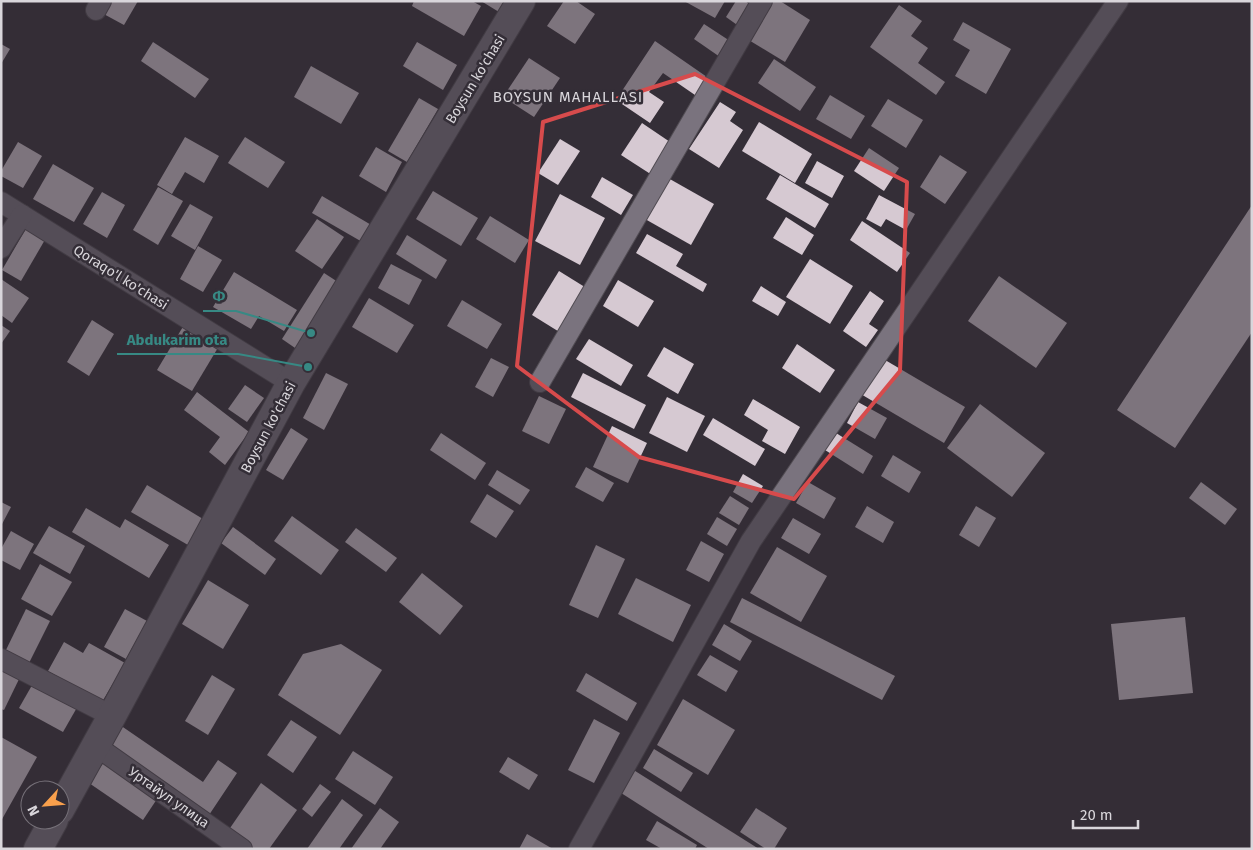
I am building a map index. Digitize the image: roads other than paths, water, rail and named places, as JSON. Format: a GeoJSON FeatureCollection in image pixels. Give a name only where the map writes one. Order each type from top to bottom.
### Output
{"type":"FeatureCollection","features":[{"type":"Feature","properties":{"kind":"street","name":"Boysun ko'chasi"},"geometry":{"type":"LineString","coordinates":[[70,792],[290,384],[521,1]]}},
{"type":"Feature","properties":{"kind":"street"},"geometry":{"type":"LineString","coordinates":[[540,382],[762,1]]}},
{"type":"Feature","properties":{"kind":"street"},"geometry":{"type":"LineString","coordinates":[[579,849],[751,541],[1118,1]]}},
{"type":"Feature","properties":{"kind":"street","name":"Qoraqo'l ko'chasi"},"geometry":{"type":"LineString","coordinates":[[1,202],[290,384]]}},
{"type":"Feature","properties":{"kind":"street"},"geometry":{"type":"LineString","coordinates":[[1,248],[22,215]]}},
{"type":"Feature","properties":{"kind":"street"},"geometry":{"type":"LineString","coordinates":[[1,659],[112,716]]}},
{"type":"Feature","properties":{"kind":"street","name":"Уртайул улица"},"geometry":{"type":"LineString","coordinates":[[96,746],[242,849]]}},
{"type":"Feature","properties":{"kind":"street"},"geometry":{"type":"LineString","coordinates":[[38,849],[48,830]]}},
{"type":"Feature","properties":{"kind":"place","name":"Ф"},"geometry":{"type":"Point","coordinates":[311,333]}},
{"type":"Feature","properties":{"kind":"place","name":"Abdukarim ota"},"geometry":{"type":"Point","coordinates":[308,367]}},
{"type":"Feature","properties":{"kind":"district","name":"BOYSUN MAHALLASI"},"geometry":{"type":"Point","coordinates":[568,97]}}]}
